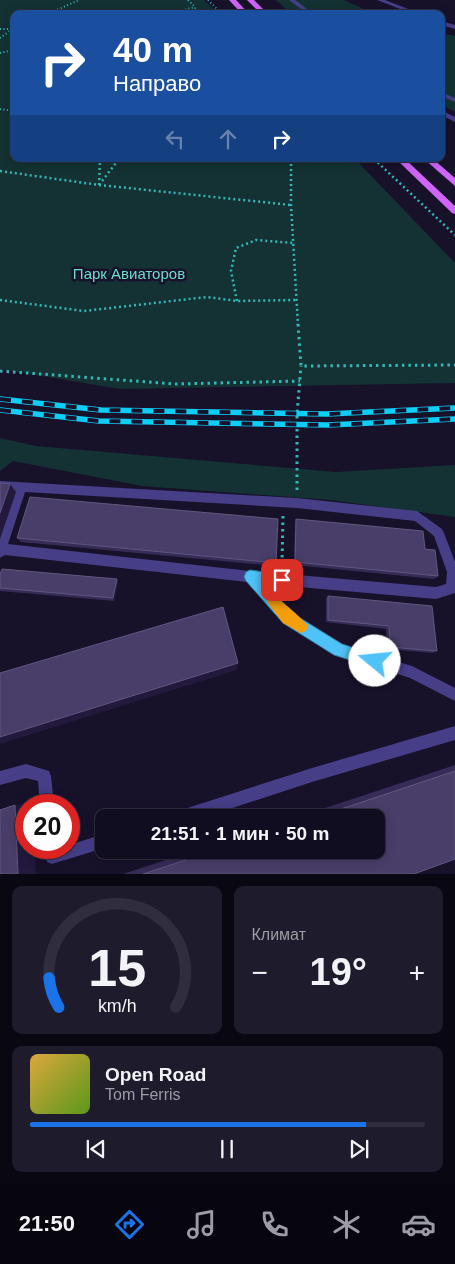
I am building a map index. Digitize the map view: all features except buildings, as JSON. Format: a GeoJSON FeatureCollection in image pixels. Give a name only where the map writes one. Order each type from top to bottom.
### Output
{"type":"FeatureCollection","features":[{"type":"Feature","properties":{"kind":"main road"},"geometry":{"type":"LineString","coordinates":[[232,0],[242,10]]}},
{"type":"Feature","properties":{"kind":"main road"},"geometry":{"type":"LineString","coordinates":[[250,0],[261,10]]}},
{"type":"Feature","properties":{"kind":"main road"},"geometry":{"type":"LineString","coordinates":[[403,162],[455,211]]}},
{"type":"Feature","properties":{"kind":"main road"},"geometry":{"type":"LineString","coordinates":[[431,162],[455,183]]}},
{"type":"Feature","properties":{"kind":"lane"},"geometry":{"type":"LineString","coordinates":[[292,0],[306,10]]}},
{"type":"Feature","properties":{"kind":"lane"},"geometry":{"type":"LineString","coordinates":[[380,0],[408,10]]}},
{"type":"Feature","properties":{"kind":"lane"},"geometry":{"type":"LineString","coordinates":[[0,486],[21,487],[297,503],[417,516],[438,533],[453,572],[452,588],[436,593],[250,577],[1,551],[21,487]]}},
{"type":"Feature","properties":{"kind":"lane"},"geometry":{"type":"LineString","coordinates":[[250,577],[288,618],[339,650],[412,672],[455,695]]}},
{"type":"Feature","properties":{"kind":"lane"},"geometry":{"type":"LineString","coordinates":[[206,809],[312,775],[455,733]]}},
{"type":"Feature","properties":{"kind":"lane"},"geometry":{"type":"LineString","coordinates":[[0,778],[26,771],[44,776],[46,794]]}},
{"type":"Feature","properties":{"kind":"lane"},"geometry":{"type":"LineString","coordinates":[[80,849],[95,844]]}},
{"type":"Feature","properties":{"kind":"path"},"geometry":{"type":"LineString","coordinates":[[57,10],[80,0]]}},
{"type":"Feature","properties":{"kind":"path"},"geometry":{"type":"LineString","coordinates":[[186,10],[195,8],[188,0]]}},
{"type":"Feature","properties":{"kind":"path"},"geometry":{"type":"LineString","coordinates":[[208,0],[218,10]]}},
{"type":"Feature","properties":{"kind":"path"},"geometry":{"type":"LineString","coordinates":[[99,185],[100,162]]}},
{"type":"Feature","properties":{"kind":"path"},"geometry":{"type":"LineString","coordinates":[[99,185],[117,162]]}},
{"type":"Feature","properties":{"kind":"path"},"geometry":{"type":"LineString","coordinates":[[291,162],[291,206],[301,366],[298,414],[297,503]]}},
{"type":"Feature","properties":{"kind":"path"},"geometry":{"type":"LineString","coordinates":[[377,162],[455,235]]}},
{"type":"Feature","properties":{"kind":"path"},"geometry":{"type":"LineString","coordinates":[[0,170],[99,185],[291,206]]}},
{"type":"Feature","properties":{"kind":"path"},"geometry":{"type":"LineString","coordinates":[[237,301],[231,271],[236,248],[256,240],[293,243]]}},
{"type":"Feature","properties":{"kind":"path"},"geometry":{"type":"LineString","coordinates":[[0,300],[84,311],[207,297],[237,301],[297,300]]}},
{"type":"Feature","properties":{"kind":"path"},"geometry":{"type":"LineString","coordinates":[[301,366],[455,365]]}},
{"type":"Feature","properties":{"kind":"path"},"geometry":{"type":"LineString","coordinates":[[0,371],[175,384],[300,381]]}},
{"type":"Feature","properties":{"kind":"path"},"geometry":{"type":"LineString","coordinates":[[282,580],[283,502]]}},
{"type":"Feature","properties":{"kind":"green space","name":"Парк Авиаторов"},"geometry":{"type":"Polygon","coordinates":[[[0,0],[204,0],[215,10],[10,10],[10,162],[358,162],[455,263],[455,383],[120,389],[0,369],[0,0]]]}},
{"type":"Feature","properties":{"kind":"green space"},"geometry":{"type":"Polygon","coordinates":[[[276,0],[344,0],[366,10],[287,10],[276,0]]]}},
{"type":"Feature","properties":{"kind":"green space"},"geometry":{"type":"Polygon","coordinates":[[[445,34],[455,36],[455,112],[445,106],[445,34]]]}},
{"type":"Feature","properties":{"kind":"green space"},"geometry":{"type":"Polygon","coordinates":[[[0,438],[36,446],[336,472],[455,465],[455,517],[331,500],[142,486],[13,461],[0,471],[0,438]]]}},
{"type":"Feature","properties":{"kind":"railway"},"geometry":{"type":"LineString","coordinates":[[0,399],[101,410],[327,414],[455,408]]}},
{"type":"Feature","properties":{"kind":"railway"},"geometry":{"type":"LineString","coordinates":[[0,410],[99,421],[328,425],[455,419]]}},
{"type":"Feature","properties":{"kind":"slow traffic"},"geometry":{"type":"LineString","coordinates":[[273,602],[288,618],[301,626]]}},
{"type":"Feature","properties":{"kind":"route"},"geometry":{"type":"LineString","coordinates":[[282,580],[250,577],[288,618],[339,650],[375,661]]}}]}
